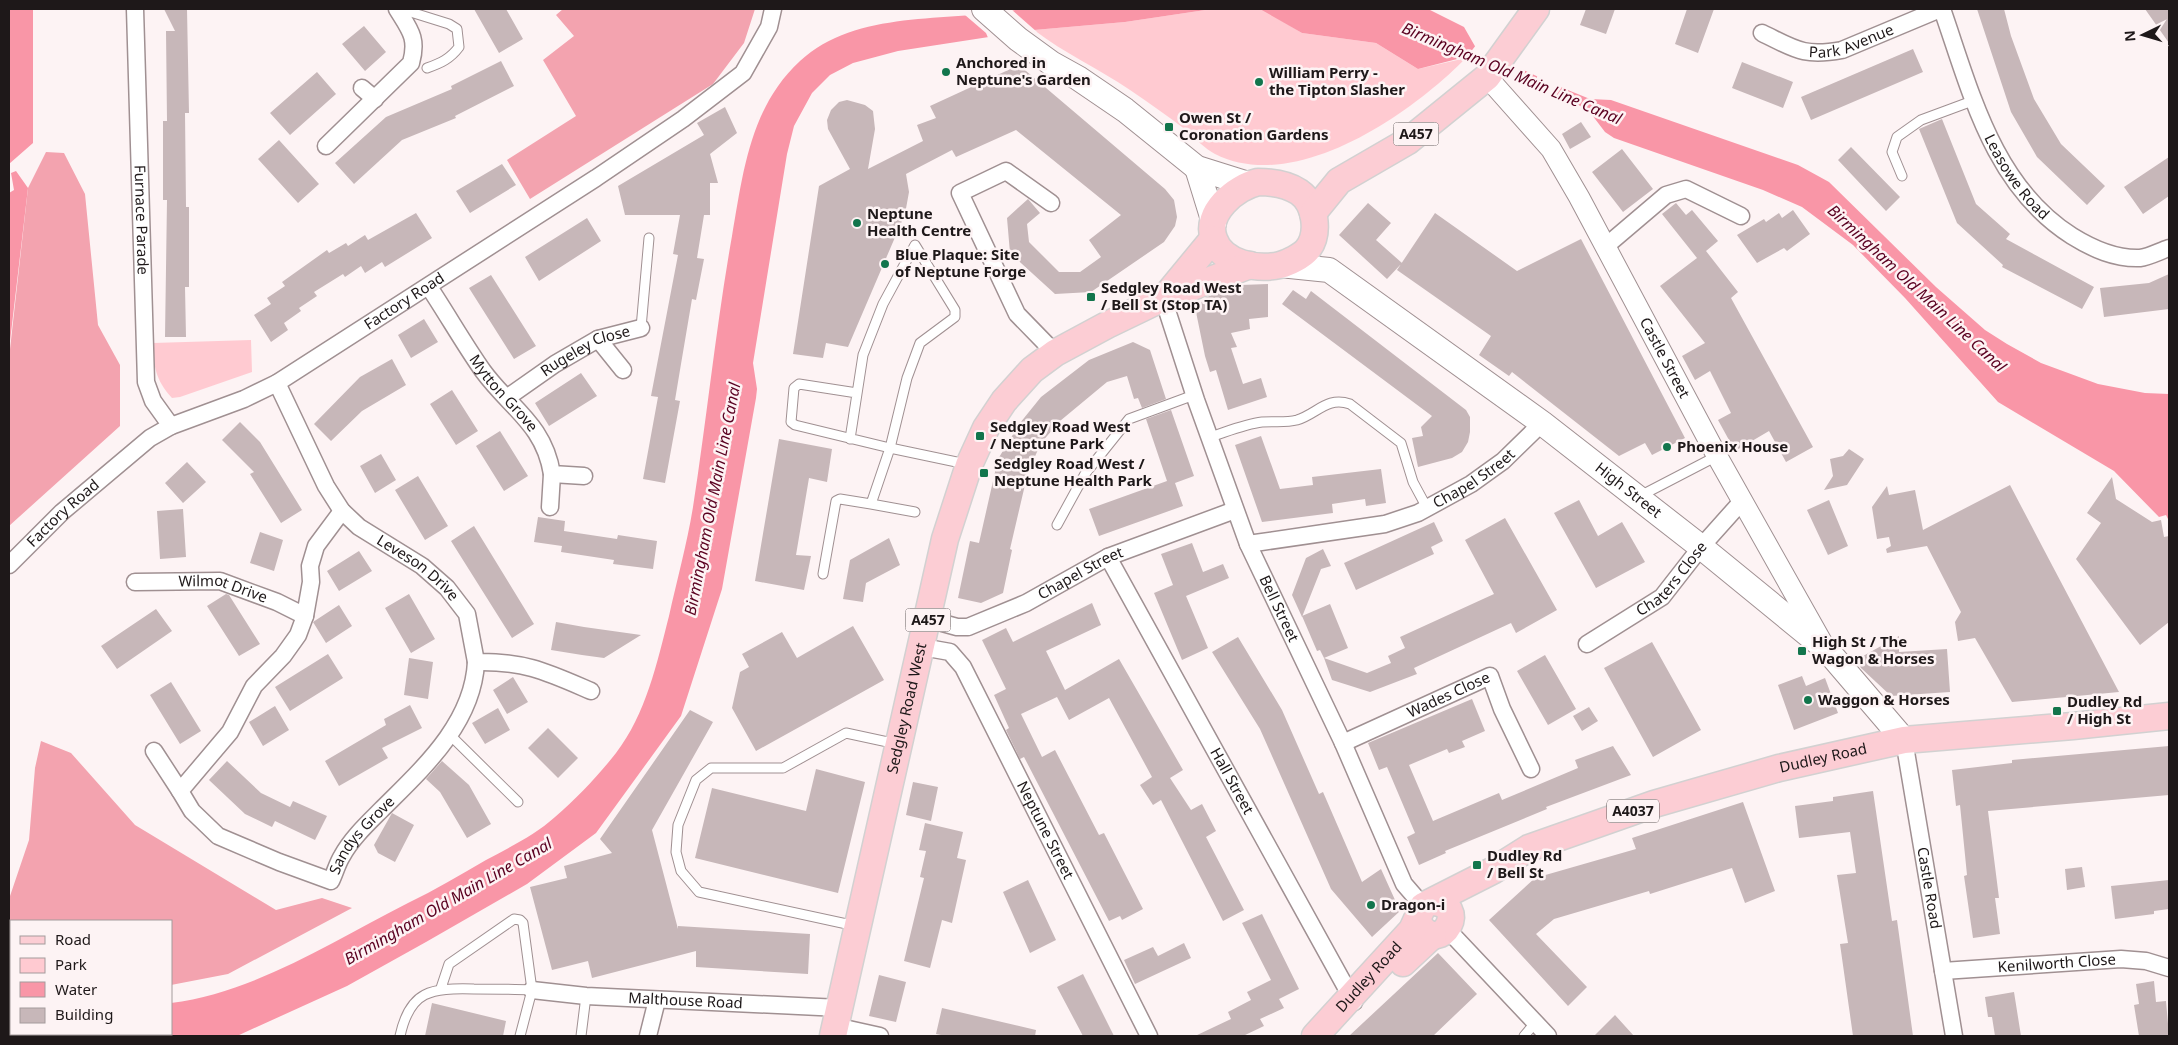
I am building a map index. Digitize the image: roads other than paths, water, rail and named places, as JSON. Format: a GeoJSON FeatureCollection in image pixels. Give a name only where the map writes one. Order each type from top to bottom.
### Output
{"type":"FeatureCollection","features":[{"type":"Feature","properties":{"kind":"main road"},"geometry":{"type":"LineString","coordinates":[[984,9],[1018,39],[1051,63],[1078,78],[1125,110],[1197,168],[1248,184],[1338,182]]}},
{"type":"Feature","properties":{"kind":"main road","name":"A457"},"geometry":{"type":"LineString","coordinates":[[1248,184],[1221,205],[1213,231],[1223,253],[1233,261],[1250,265],[1280,265],[1306,251],[1313,225],[1338,182],[1408,141],[1487,77],[1536,9]]}},
{"type":"Feature","properties":{"kind":"main road"},"geometry":{"type":"LineString","coordinates":[[1197,168],[1213,231]]}},
{"type":"Feature","properties":{"kind":"main road"},"geometry":{"type":"LineString","coordinates":[[1275,182],[1298,192],[1309,201],[1313,225],[1329,270]]}},
{"type":"Feature","properties":{"kind":"main road","name":"Sedgley Road West"},"geometry":{"type":"LineString","coordinates":[[1164,298],[1213,231]]}},
{"type":"Feature","properties":{"kind":"main road","name":"Sedgley Road West"},"geometry":{"type":"LineString","coordinates":[[836,1024],[945,539],[969,465],[986,428],[1004,401],[1032,370],[1055,353],[1164,298],[1250,265]]}},
{"type":"Feature","properties":{"kind":"main road","name":"High Street"},"geometry":{"type":"LineString","coordinates":[[1280,265],[1329,270],[1542,422],[1701,547],[1827,650],[1904,740]]}},
{"type":"Feature","properties":{"kind":"main road","name":"Dudley Road"},"geometry":{"type":"LineString","coordinates":[[1317,1036],[1353,1001],[1412,930],[1434,918],[1494,870],[1529,848],[1654,804],[1779,768],[1904,740],[2169,716]]}},
{"type":"Feature","properties":{"kind":"street","name":"Furnace Parade"},"geometry":{"type":"LineString","coordinates":[[135,9],[146,382],[153,401],[170,426]]}},
{"type":"Feature","properties":{"kind":"street"},"geometry":{"type":"LineString","coordinates":[[326,146],[411,63],[416,47],[409,28],[396,9]]}},
{"type":"Feature","properties":{"kind":"street","name":"Factory Road"},"geometry":{"type":"LineString","coordinates":[[9,565],[62,512],[150,438],[170,426],[244,399],[277,383],[430,286],[683,119],[743,73],[769,27],[773,9]]}},
{"type":"Feature","properties":{"kind":"street","name":"Park Avenue"},"geometry":{"type":"LineString","coordinates":[[1762,33],[1807,54],[1826,53],[1842,50],[1941,9]]}},
{"type":"Feature","properties":{"kind":"street","name":"Leasowe Road"},"geometry":{"type":"LineString","coordinates":[[1941,9],[1986,133],[2003,164],[2043,215],[2093,248],[2113,255],[2141,258],[2169,248]]}},
{"type":"Feature","properties":{"kind":"street","name":"Castle Street"},"geometry":{"type":"LineString","coordinates":[[1487,77],[1550,149],[1606,246],[1717,456],[1827,650]]}},
{"type":"Feature","properties":{"kind":"street"},"geometry":{"type":"LineString","coordinates":[[362,88],[375,99]]}},
{"type":"Feature","properties":{"kind":"street"},"geometry":{"type":"LineString","coordinates":[[1051,203],[1006,171],[960,193],[1017,314],[1055,353]]}},
{"type":"Feature","properties":{"kind":"street"},"geometry":{"type":"LineString","coordinates":[[1606,246],[1666,195],[1686,189],[1741,216]]}},
{"type":"Feature","properties":{"kind":"street","name":"Mytton Grove"},"geometry":{"type":"LineString","coordinates":[[430,286],[484,372],[542,440],[549,456],[552,474],[550,507]]}},
{"type":"Feature","properties":{"kind":"street","name":"Bell Street"},"geometry":{"type":"LineString","coordinates":[[1164,298],[1194,395],[1248,544],[1343,743],[1404,884],[1434,918],[1548,1036]]}},
{"type":"Feature","properties":{"kind":"street","name":"Rugeley Close"},"geometry":{"type":"LineString","coordinates":[[508,398],[555,364],[598,339],[641,328]]}},
{"type":"Feature","properties":{"kind":"street"},"geometry":{"type":"LineString","coordinates":[[598,339],[623,370]]}},
{"type":"Feature","properties":{"kind":"street","name":"Leveson Drive"},"geometry":{"type":"LineString","coordinates":[[277,383],[326,486],[342,511],[358,527],[422,566],[447,588],[467,614],[476,662]]}},
{"type":"Feature","properties":{"kind":"street","name":"Chapel Street"},"geometry":{"type":"LineString","coordinates":[[1248,544],[1385,524],[1427,508],[1471,484],[1503,461],[1542,422]]}},
{"type":"Feature","properties":{"kind":"street"},"geometry":{"type":"LineString","coordinates":[[552,474],[584,476]]}},
{"type":"Feature","properties":{"kind":"street","name":"Chaters Close"},"geometry":{"type":"LineString","coordinates":[[1587,644],[1662,597],[1701,547],[1742,500]]}},
{"type":"Feature","properties":{"kind":"street","name":"Chapel Street"},"geometry":{"type":"LineString","coordinates":[[928,619],[957,627],[968,627],[1026,603],[1108,558],[1235,510]]}},
{"type":"Feature","properties":{"kind":"street"},"geometry":{"type":"LineString","coordinates":[[154,751],[180,791],[230,732],[254,686],[283,656],[298,635],[305,616],[311,582],[310,566],[316,546],[342,511]]}},
{"type":"Feature","properties":{"kind":"street","name":"Hall Street"},"geometry":{"type":"LineString","coordinates":[[1108,558],[1353,1001]]}},
{"type":"Feature","properties":{"kind":"street","name":"Wilmot Drive"},"geometry":{"type":"LineString","coordinates":[[136,582],[220,581],[276,602],[305,616]]}},
{"type":"Feature","properties":{"kind":"street","name":"Neptune Street"},"geometry":{"type":"LineString","coordinates":[[922,647],[950,652],[963,668],[1148,1036]]}},
{"type":"Feature","properties":{"kind":"street"},"geometry":{"type":"LineString","coordinates":[[476,662],[506,662],[542,670],[591,691]]}},
{"type":"Feature","properties":{"kind":"street","name":"Sandys Grove"},"geometry":{"type":"LineString","coordinates":[[180,791],[192,811],[218,836],[279,862],[331,881],[342,856],[362,829],[421,770],[461,717],[475,682],[476,662]]}},
{"type":"Feature","properties":{"kind":"street","name":"Wades Close"},"geometry":{"type":"LineString","coordinates":[[1343,743],[1490,676],[1502,709],[1531,769]]}},
{"type":"Feature","properties":{"kind":"street","name":"Castle Road"},"geometry":{"type":"LineString","coordinates":[[1904,740],[1954,1036]]}},
{"type":"Feature","properties":{"kind":"street","name":"Kenilworth Close"},"geometry":{"type":"LineString","coordinates":[[1943,971],[2121,959],[2146,960],[2169,968]]}},
{"type":"Feature","properties":{"kind":"street","name":"Malthouse Road"},"geometry":{"type":"LineString","coordinates":[[532,990],[586,996],[657,1000],[836,1024],[880,1036]]}},
{"type":"Feature","properties":{"kind":"street"},"geometry":{"type":"LineString","coordinates":[[648,1036],[657,1000]]}},
{"type":"Feature","properties":{"kind":"lane"},"geometry":{"type":"LineString","coordinates":[[401,9],[449,24],[457,30],[460,40],[459,47],[452,56],[441,64],[427,68]]}},
{"type":"Feature","properties":{"kind":"lane"},"geometry":{"type":"LineString","coordinates":[[1902,176],[1892,152],[1897,137],[1921,120],[1974,100]]}},
{"type":"Feature","properties":{"kind":"lane","name":"Rugeley Close"},"geometry":{"type":"LineString","coordinates":[[641,328],[649,238]]}},
{"type":"Feature","properties":{"kind":"lane"},"geometry":{"type":"LineString","coordinates":[[850,439],[866,346],[883,304],[915,245],[955,310],[955,317],[920,343],[907,378],[890,448],[871,504]]}},
{"type":"Feature","properties":{"kind":"lane"},"geometry":{"type":"LineString","coordinates":[[857,393],[799,384],[794,388],[790,417],[795,425],[969,465]]}},
{"type":"Feature","properties":{"kind":"lane"},"geometry":{"type":"LineString","coordinates":[[1057,525],[1085,474],[1129,419],[1194,395]]}},
{"type":"Feature","properties":{"kind":"lane"},"geometry":{"type":"LineString","coordinates":[[1210,437],[1261,422],[1281,422],[1298,419],[1329,402],[1345,402],[1401,443],[1413,482],[1427,508]]}},
{"type":"Feature","properties":{"kind":"lane"},"geometry":{"type":"LineString","coordinates":[[1638,498],[1717,456]]}},
{"type":"Feature","properties":{"kind":"lane"},"geometry":{"type":"LineString","coordinates":[[822,574],[836,501],[840,499],[915,512]]}},
{"type":"Feature","properties":{"kind":"lane"},"geometry":{"type":"LineString","coordinates":[[859,927],[699,892],[681,871],[676,852],[678,825],[696,780],[711,768],[783,768],[846,733],[900,745]]}},
{"type":"Feature","properties":{"kind":"lane"},"geometry":{"type":"LineString","coordinates":[[449,734],[518,802]]}},
{"type":"Feature","properties":{"kind":"lane"},"geometry":{"type":"LineString","coordinates":[[441,988],[449,964],[514,919],[520,920],[532,990],[520,1036]]}},
{"type":"Feature","properties":{"kind":"lane"},"geometry":{"type":"LineString","coordinates":[[400,1036],[404,1018],[411,1006],[424,994],[441,988],[532,990]]}},
{"type":"Feature","properties":{"kind":"lane"},"geometry":{"type":"LineString","coordinates":[[581,1036],[586,996]]}},
{"type":"Feature","properties":{"kind":"lane"},"geometry":{"type":"LineString","coordinates":[[1524,1036],[1535,1023]]}},
{"type":"Feature","properties":{"kind":"water"},"geometry":{"type":"Polygon","coordinates":[[[9,9],[33,9],[33,143],[9,164],[9,9]]]}},
{"type":"Feature","properties":{"kind":"water","name":"Birmingham Old Main Line Canal"},"geometry":{"type":"Polygon","coordinates":[[[1020,9],[1212,9],[1125,22],[1034,30],[898,51],[853,63],[830,75],[812,93],[794,126],[787,154],[753,363],[757,389],[756,398],[722,589],[681,716],[596,833],[527,884],[426,942],[347,986],[237,1036],[9,1036],[9,980],[10,1035],[172,1035],[172,1003],[203,997],[264,977],[438,888],[539,829],[563,810],[595,778],[626,738],[643,705],[669,616],[693,507],[726,270],[740,189],[751,142],[759,120],[783,79],[800,61],[823,44],[849,32],[905,20],[1020,9]]]}},
{"type":"Feature","properties":{"kind":"water","name":"Birmingham Old Main Line Canal"},"geometry":{"type":"Polygon","coordinates":[[[1260,9],[1428,9],[1464,27],[1476,48],[1558,86],[1590,99],[1611,100],[1798,165],[1829,182],[1936,287],[1985,330],[2007,344],[2041,363],[2098,384],[2145,393],[2169,394],[2169,521],[2166,515],[2159,517],[2114,471],[1998,402],[1905,298],[1853,245],[1802,207],[1763,190],[1614,138],[1605,132],[1589,111],[1575,103],[1555,96],[1469,56],[1418,69],[1376,43],[1302,33],[1260,9]]]}},
{"type":"Feature","properties":{"kind":"water"},"geometry":{"type":"Polygon","coordinates":[[[16,171],[28,188],[9,350],[9,193],[14,190],[11,173],[16,171]]]}},
{"type":"Feature","properties":{"kind":"place","name":"Anchored in Neptune's Garden"},"geometry":{"type":"Point","coordinates":[946,72]}},
{"type":"Feature","properties":{"kind":"place","name":"William Perry - the Tipton Slasher"},"geometry":{"type":"Point","coordinates":[1259,82]}},
{"type":"Feature","properties":{"kind":"place","name":"Owen St / Coronation Gardens"},"geometry":{"type":"Point","coordinates":[1169,127]}},
{"type":"Feature","properties":{"kind":"place","name":"Neptune Health Centre"},"geometry":{"type":"Point","coordinates":[857,223]}},
{"type":"Feature","properties":{"kind":"place","name":"Blue Plaque: Site of Neptune Forge"},"geometry":{"type":"Point","coordinates":[885,264]}},
{"type":"Feature","properties":{"kind":"place","name":"Sedgley Road West / Bell St (Stop TA)"},"geometry":{"type":"Point","coordinates":[1091,297]}},
{"type":"Feature","properties":{"kind":"place","name":"Sedgley Road West / Neptune Park"},"geometry":{"type":"Point","coordinates":[980,436]}},
{"type":"Feature","properties":{"kind":"place","name":"Phoenix House"},"geometry":{"type":"Point","coordinates":[1667,447]}},
{"type":"Feature","properties":{"kind":"place","name":"Sedgley Road West / Neptune Health Park"},"geometry":{"type":"Point","coordinates":[984,473]}},
{"type":"Feature","properties":{"kind":"place","name":"High St / The Wagon & Horses"},"geometry":{"type":"Point","coordinates":[1802,651]}},
{"type":"Feature","properties":{"kind":"place","name":"Waggon & Horses"},"geometry":{"type":"Point","coordinates":[1808,700]}},
{"type":"Feature","properties":{"kind":"place","name":"Dudley Rd / High St"},"geometry":{"type":"Point","coordinates":[2057,711]}},
{"type":"Feature","properties":{"kind":"place","name":"Dudley Rd / Bell St"},"geometry":{"type":"Point","coordinates":[1477,865]}},
{"type":"Feature","properties":{"kind":"place","name":"Dragon-i"},"geometry":{"type":"Point","coordinates":[1371,905]}}]}
